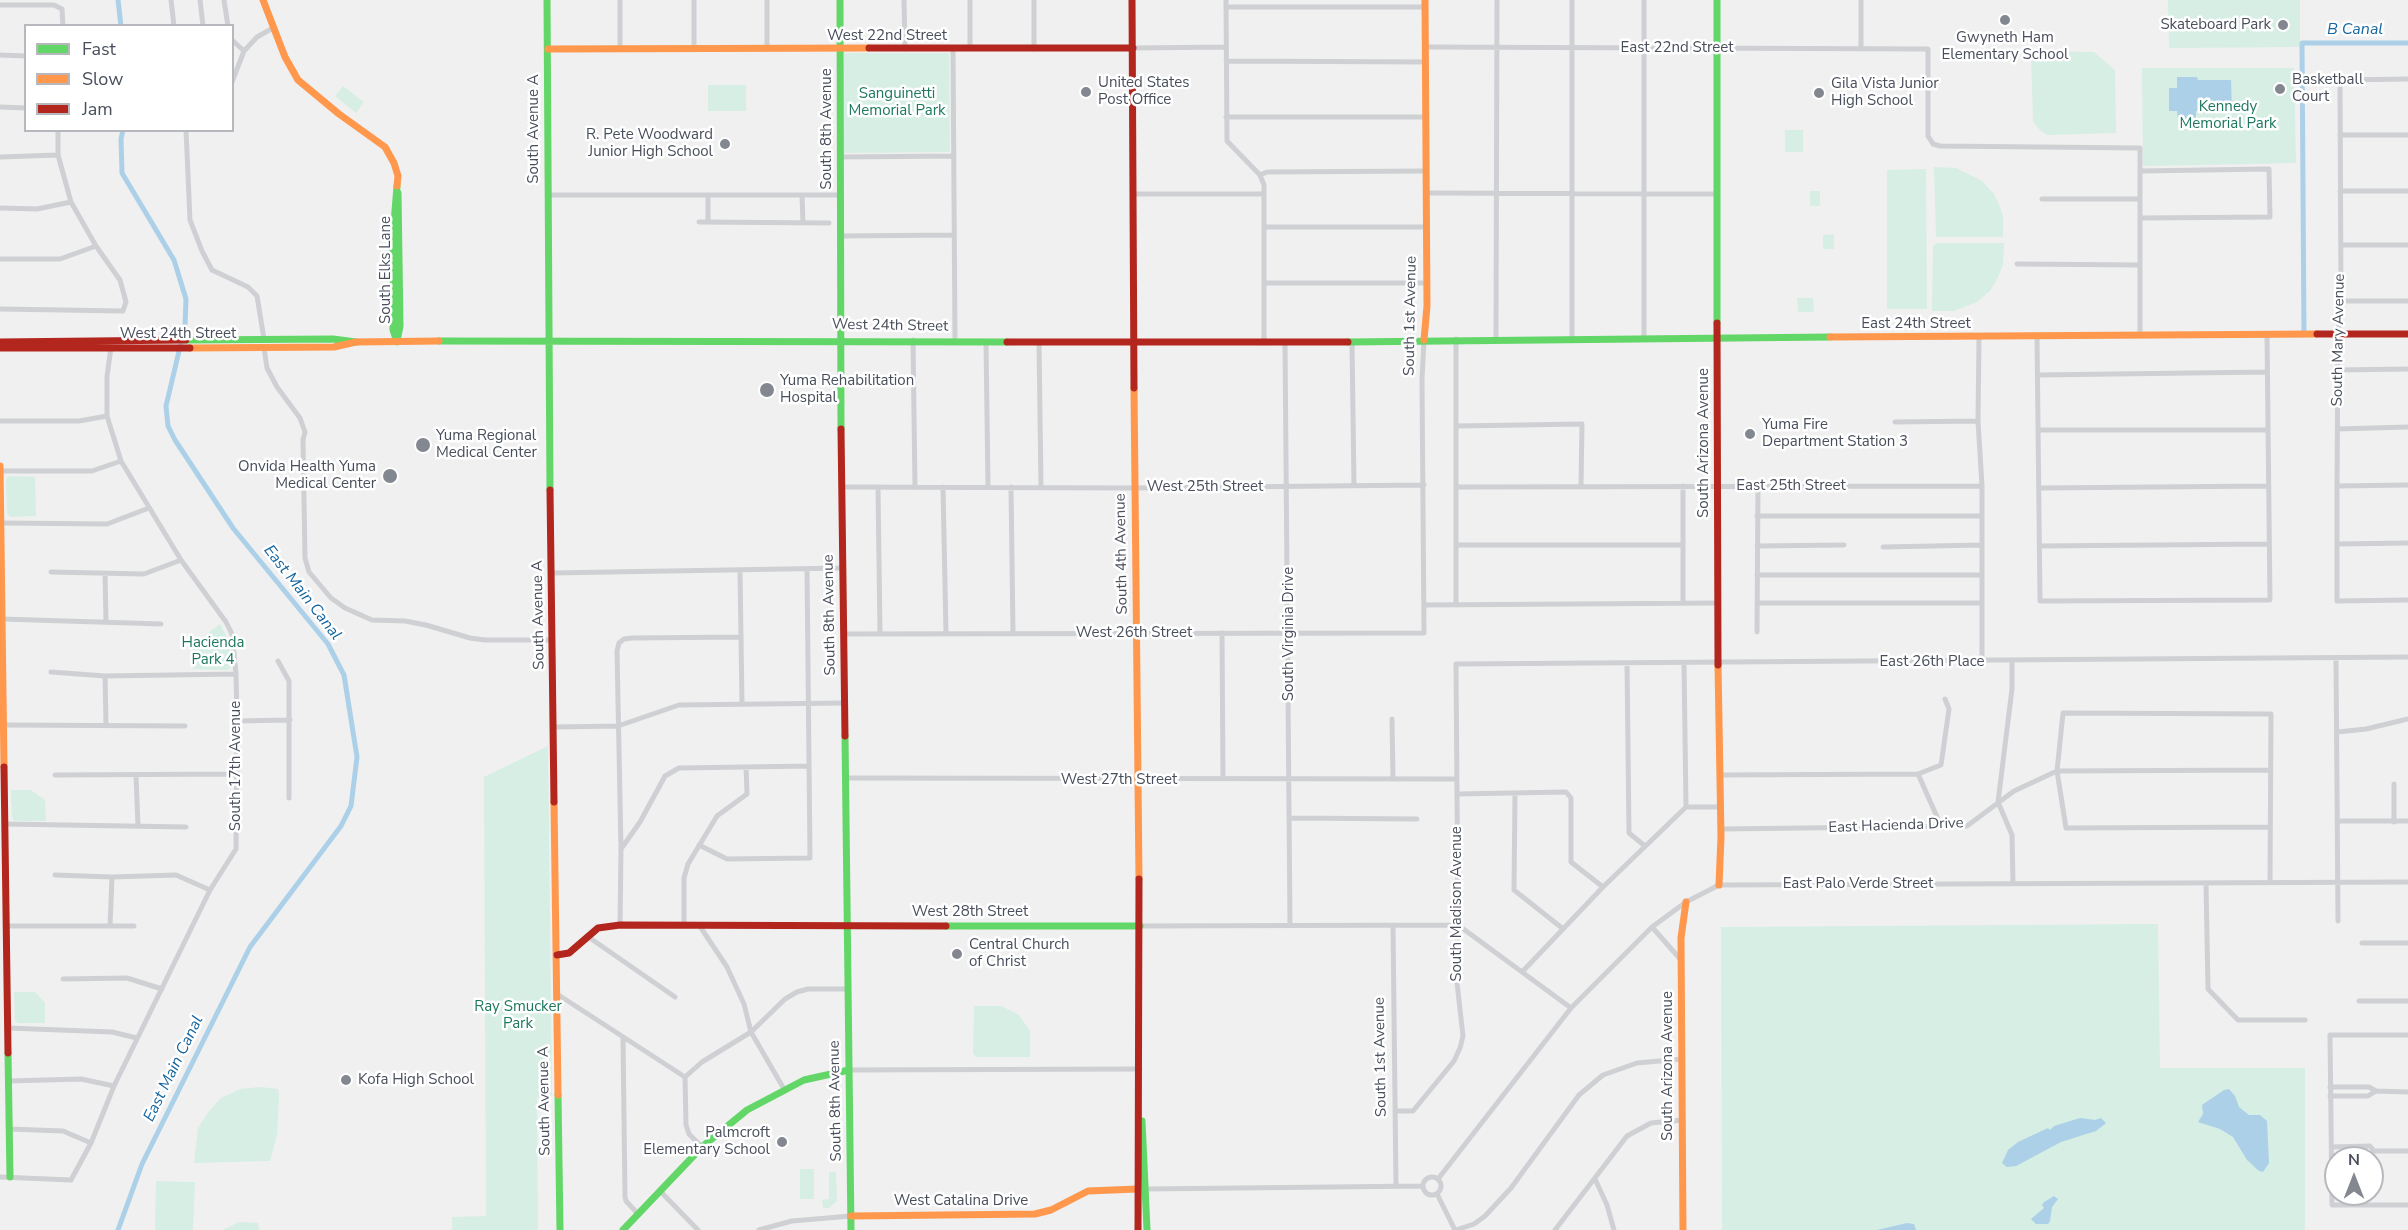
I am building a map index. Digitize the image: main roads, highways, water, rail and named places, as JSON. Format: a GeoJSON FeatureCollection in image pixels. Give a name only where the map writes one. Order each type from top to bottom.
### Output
{"type":"FeatureCollection","features":[{"type":"Feature","properties":{"kind":"water"},"geometry":{"type":"Polygon","coordinates":[[[2177,77],[2197,77],[2198,80],[2231,80],[2232,111],[2196,111],[2196,119],[2178,119],[2177,111],[2169,111],[2169,88],[2177,88],[2177,77]]]}},
{"type":"Feature","properties":{"kind":"water"},"geometry":{"type":"Polygon","coordinates":[[[2229,1089],[2235,1096],[2239,1107],[2249,1115],[2260,1115],[2267,1121],[2269,1163],[2263,1172],[2247,1160],[2233,1137],[2220,1129],[2198,1122],[2203,1114],[2202,1105],[2229,1089]]]}},
{"type":"Feature","properties":{"kind":"water"},"geometry":{"type":"Polygon","coordinates":[[[2080,1118],[2095,1120],[2101,1118],[2106,1123],[2096,1131],[2061,1142],[2016,1166],[2007,1167],[2002,1163],[2008,1150],[2018,1142],[2048,1128],[2050,1130],[2054,1126],[2080,1118]]]}},
{"type":"Feature","properties":{"kind":"water"},"geometry":{"type":"Polygon","coordinates":[[[2054,1196],[2058,1199],[2052,1207],[2050,1221],[2048,1224],[2036,1224],[2031,1219],[2044,1208],[2042,1205],[2044,1202],[2054,1196]]]}},
{"type":"Feature","properties":{"kind":"water"},"geometry":{"type":"Polygon","coordinates":[[[1907,1223],[1914,1224],[1916,1230],[1877,1230],[1907,1223]]]}},
{"type":"Feature","properties":{"kind":"waterway","name":"East Main Canal"},"geometry":{"type":"LineString","coordinates":[[118,0],[121,24]]}},
{"type":"Feature","properties":{"kind":"waterway","name":"B Canal"},"geometry":{"type":"LineString","coordinates":[[2304,335],[2302,43],[2408,43]]}},
{"type":"Feature","properties":{"kind":"waterway","name":"East Main Canal"},"geometry":{"type":"LineString","coordinates":[[118,1230],[142,1164],[250,947],[341,826],[351,806],[357,757],[344,675],[328,644],[233,528],[168,426],[166,406],[185,326],[186,299],[174,260],[122,173],[123,132]]}},
{"type":"Feature","properties":{"kind":"place","name":"Gwyneth Ham Elementary School"},"geometry":{"type":"Point","coordinates":[2005,20]}},
{"type":"Feature","properties":{"kind":"place","name":"Skateboard Park"},"geometry":{"type":"Point","coordinates":[2283,25]}},
{"type":"Feature","properties":{"kind":"place","name":"Basketball Court"},"geometry":{"type":"Point","coordinates":[2280,89]}},
{"type":"Feature","properties":{"kind":"place","name":"United States Post Office"},"geometry":{"type":"Point","coordinates":[1086,92]}},
{"type":"Feature","properties":{"kind":"place","name":"Gila Vista Junior High School"},"geometry":{"type":"Point","coordinates":[1819,93]}},
{"type":"Feature","properties":{"kind":"place","name":"R. Pete Woodward Junior High School"},"geometry":{"type":"Point","coordinates":[725,144]}},
{"type":"Feature","properties":{"kind":"place","name":"Yuma Rehabilitation Hospital"},"geometry":{"type":"Point","coordinates":[767,390]}},
{"type":"Feature","properties":{"kind":"place","name":"Yuma Fire Department Station 3"},"geometry":{"type":"Point","coordinates":[1750,434]}},
{"type":"Feature","properties":{"kind":"place","name":"Yuma Regional Medical Center"},"geometry":{"type":"Point","coordinates":[423,445]}},
{"type":"Feature","properties":{"kind":"place","name":"Onvida Health Yuma Medical Center"},"geometry":{"type":"Point","coordinates":[390,476]}},
{"type":"Feature","properties":{"kind":"place","name":"Central Church of Christ"},"geometry":{"type":"Point","coordinates":[957,954]}},
{"type":"Feature","properties":{"kind":"place","name":"Kofa High School"},"geometry":{"type":"Point","coordinates":[346,1080]}},
{"type":"Feature","properties":{"kind":"place","name":"Palmcroft Elementary School"},"geometry":{"type":"Point","coordinates":[782,1142]}},
{"type":"Feature","properties":{"kind":"park label","name":"Sanguinetti Memorial Park"},"geometry":{"type":"Point","coordinates":[897,102]}},
{"type":"Feature","properties":{"kind":"park label","name":"Kennedy Memorial Park"},"geometry":{"type":"Point","coordinates":[2228,116]}},
{"type":"Feature","properties":{"kind":"park label","name":"Hacienda Park 4"},"geometry":{"type":"Point","coordinates":[213,652]}},
{"type":"Feature","properties":{"kind":"park label","name":"Ray Smucker Park"},"geometry":{"type":"Point","coordinates":[518,1016]}}]}
